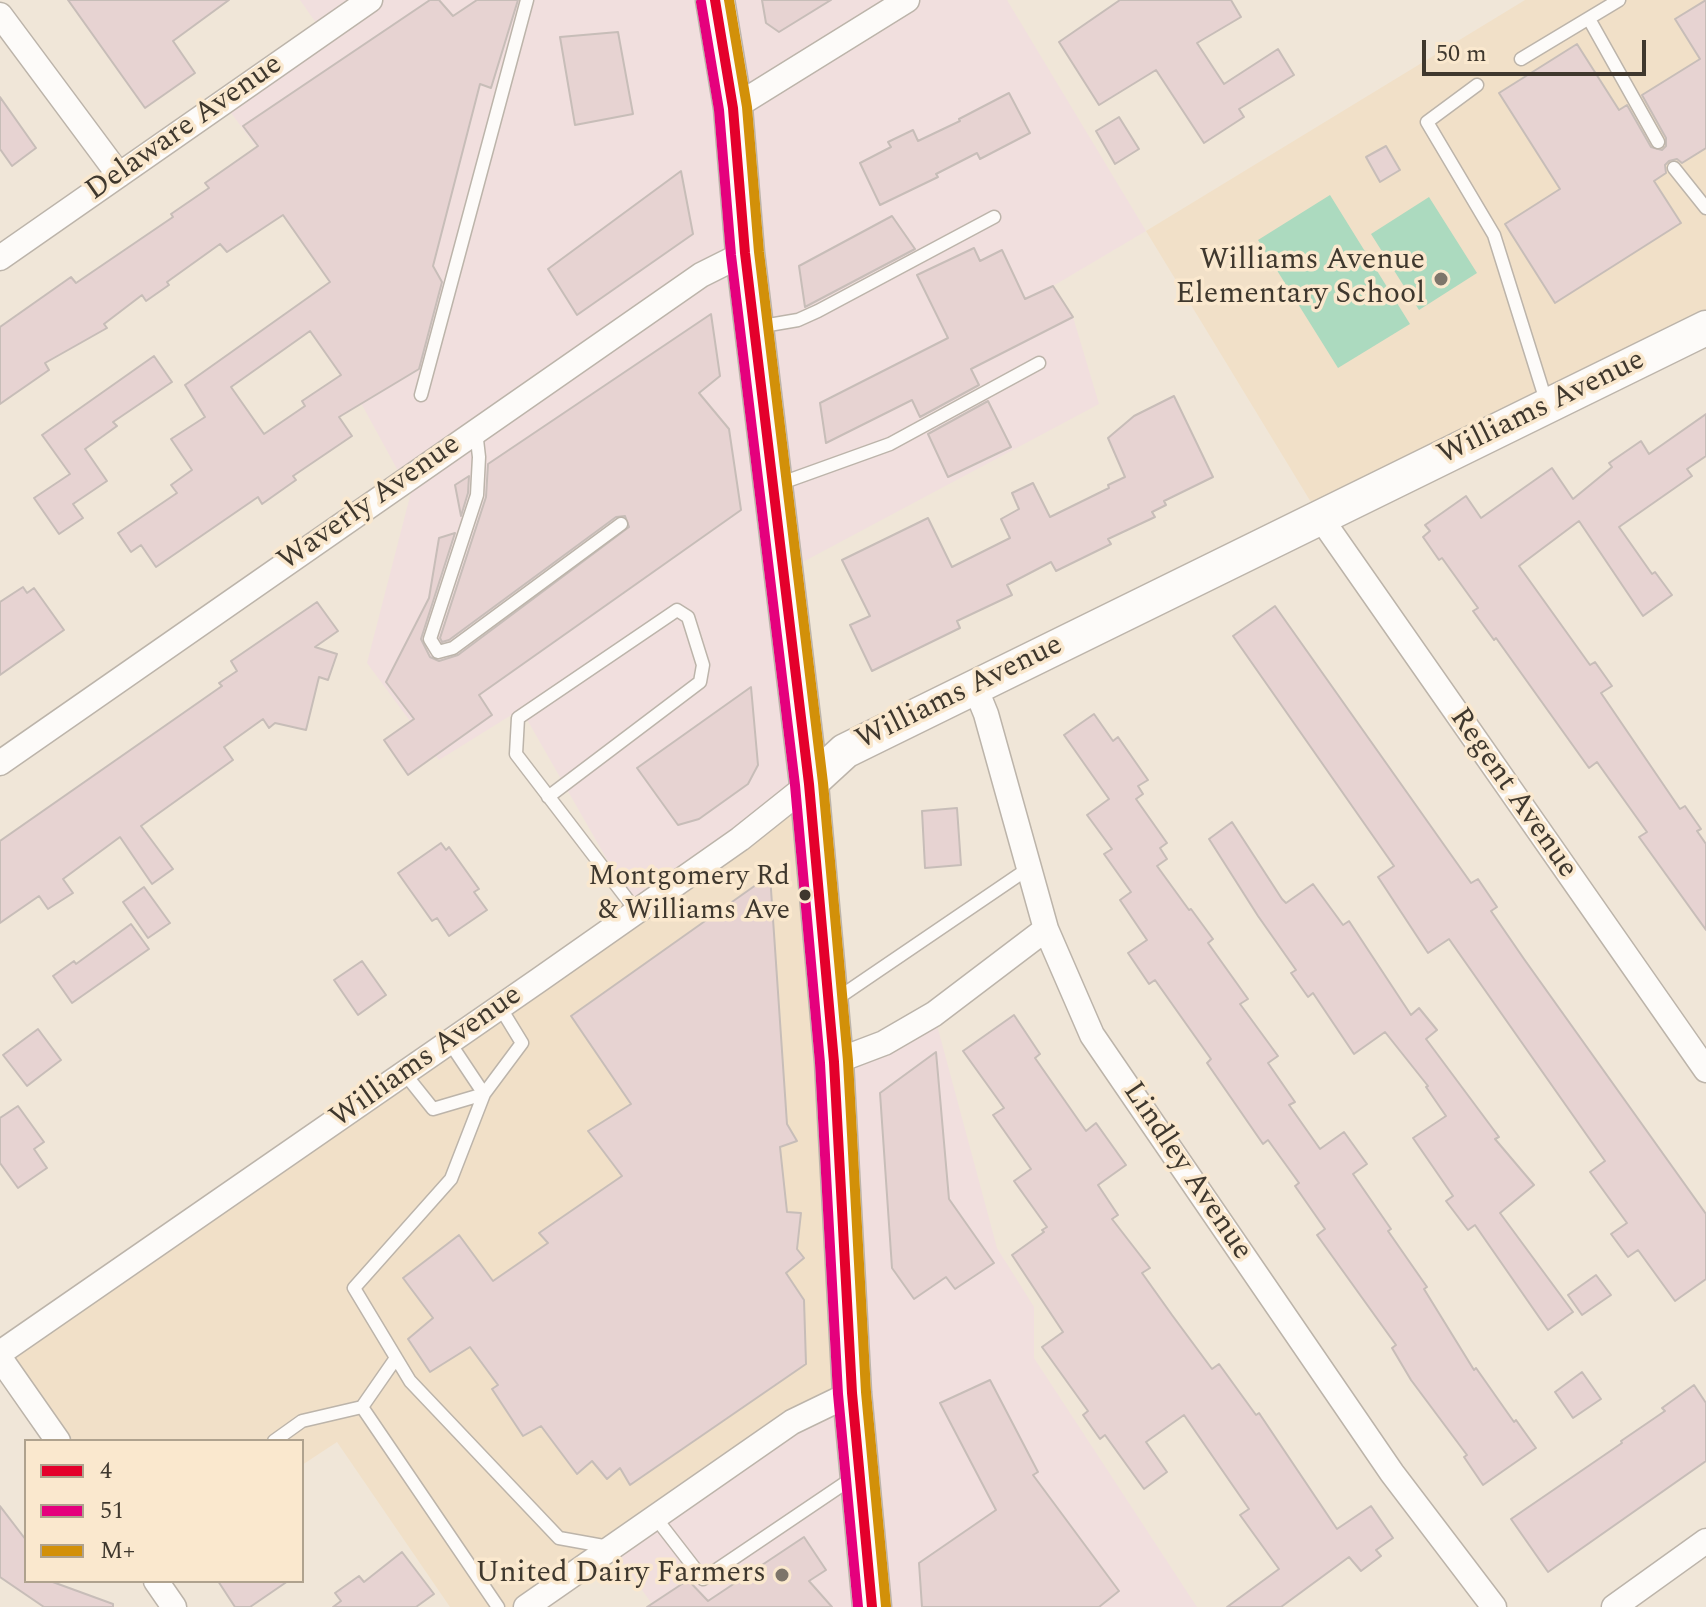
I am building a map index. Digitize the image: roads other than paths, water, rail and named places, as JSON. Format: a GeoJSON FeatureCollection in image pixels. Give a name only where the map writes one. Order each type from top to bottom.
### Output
{"type":"FeatureCollection","features":[{"type":"Feature","properties":{"kind":"main road"},"geometry":{"type":"LineString","coordinates":[[715,0],[733,108],[745,253],[809,784],[834,1062],[852,1393],[872,1607]]}},
{"type":"Feature","properties":{"kind":"street"},"geometry":{"type":"LineString","coordinates":[[733,108],[907,0]]}},
{"type":"Feature","properties":{"kind":"street","name":"Delaware Avenue"},"geometry":{"type":"LineString","coordinates":[[0,258],[357,4]]}},
{"type":"Feature","properties":{"kind":"street"},"geometry":{"type":"LineString","coordinates":[[0,15],[119,175]]}},
{"type":"Feature","properties":{"kind":"street","name":"Waverly Avenue"},"geometry":{"type":"LineString","coordinates":[[0,763],[701,275],[745,253]]}},
{"type":"Feature","properties":{"kind":"street","name":"Williams Avenue"},"geometry":{"type":"LineString","coordinates":[[0,1356],[740,839],[845,751],[1706,328]]}},
{"type":"Feature","properties":{"kind":"street","name":"Regent Avenue"},"geometry":{"type":"LineString","coordinates":[[1320,517],[1706,1070]]}},
{"type":"Feature","properties":{"kind":"street","name":"Lindley Avenue"},"geometry":{"type":"LineString","coordinates":[[975,687],[986,714],[1046,929],[1092,1035],[1383,1460],[1494,1607]]}},
{"type":"Feature","properties":{"kind":"street"},"geometry":{"type":"LineString","coordinates":[[834,1062],[884,1043],[934,1014],[1046,929]]}},
{"type":"Feature","properties":{"kind":"street"},"geometry":{"type":"LineString","coordinates":[[0,1356],[57,1439]]}},
{"type":"Feature","properties":{"kind":"street"},"geometry":{"type":"LineString","coordinates":[[526,1607],[792,1422],[852,1393]]}},
{"type":"Feature","properties":{"kind":"street"},"geometry":{"type":"LineString","coordinates":[[1614,1607],[1706,1541]]}},
{"type":"Feature","properties":{"kind":"street"},"geometry":{"type":"LineString","coordinates":[[157,1583],[174,1607]]}},
{"type":"Feature","properties":{"kind":"lane"},"geometry":{"type":"LineString","coordinates":[[421,395],[527,0]]}},
{"type":"Feature","properties":{"kind":"lane"},"geometry":{"type":"LineString","coordinates":[[1521,59],[1619,0]]}},
{"type":"Feature","properties":{"kind":"lane"},"geometry":{"type":"LineString","coordinates":[[1589,19],[1658,142]]}},
{"type":"Feature","properties":{"kind":"lane"},"geometry":{"type":"LineString","coordinates":[[1477,85],[1427,122],[1494,235],[1547,404]]}},
{"type":"Feature","properties":{"kind":"lane"},"geometry":{"type":"LineString","coordinates":[[1674,168],[1706,208]]}},
{"type":"Feature","properties":{"kind":"lane"},"geometry":{"type":"LineString","coordinates":[[754,328],[798,320],[818,311],[994,217]]}},
{"type":"Feature","properties":{"kind":"lane"},"geometry":{"type":"LineString","coordinates":[[773,486],[890,444],[1039,363]]}},
{"type":"Feature","properties":{"kind":"lane"},"geometry":{"type":"LineString","coordinates":[[476,431],[479,457],[477,495],[430,639],[438,652],[453,648],[621,524]]}},
{"type":"Feature","properties":{"kind":"lane"},"geometry":{"type":"LineString","coordinates":[[548,797],[700,682],[703,665],[688,617],[677,610],[518,718],[516,754],[548,797],[637,912]]}},
{"type":"Feature","properties":{"kind":"lane"},"geometry":{"type":"LineString","coordinates":[[829,1004],[1029,868]]}},
{"type":"Feature","properties":{"kind":"lane"},"geometry":{"type":"LineString","coordinates":[[500,1007],[522,1043],[484,1094],[451,1179],[354,1288],[410,1381],[559,1538],[612,1547]]}},
{"type":"Feature","properties":{"kind":"lane"},"geometry":{"type":"LineString","coordinates":[[450,1043],[484,1094]]}},
{"type":"Feature","properties":{"kind":"lane"},"geometry":{"type":"LineString","coordinates":[[405,1074],[433,1109],[484,1094]]}},
{"type":"Feature","properties":{"kind":"lane"},"geometry":{"type":"LineString","coordinates":[[277,1439],[302,1421],[362,1407],[396,1358]]}},
{"type":"Feature","properties":{"kind":"lane"},"geometry":{"type":"LineString","coordinates":[[362,1407],[498,1607]]}},
{"type":"Feature","properties":{"kind":"lane"},"geometry":{"type":"LineString","coordinates":[[655,1517],[703,1579],[859,1473]]}},
{"type":"Feature","properties":{"kind":"place","name":"Williams Avenue Elementary School"},"geometry":{"type":"Point","coordinates":[1441,279]}},
{"type":"Feature","properties":{"kind":"place","name":"Montgomery Rd & Williams Ave"},"geometry":{"type":"Point","coordinates":[805,895]}},
{"type":"Feature","properties":{"kind":"place","name":"United Dairy Farmers"},"geometry":{"type":"Point","coordinates":[782,1575]}}]}
